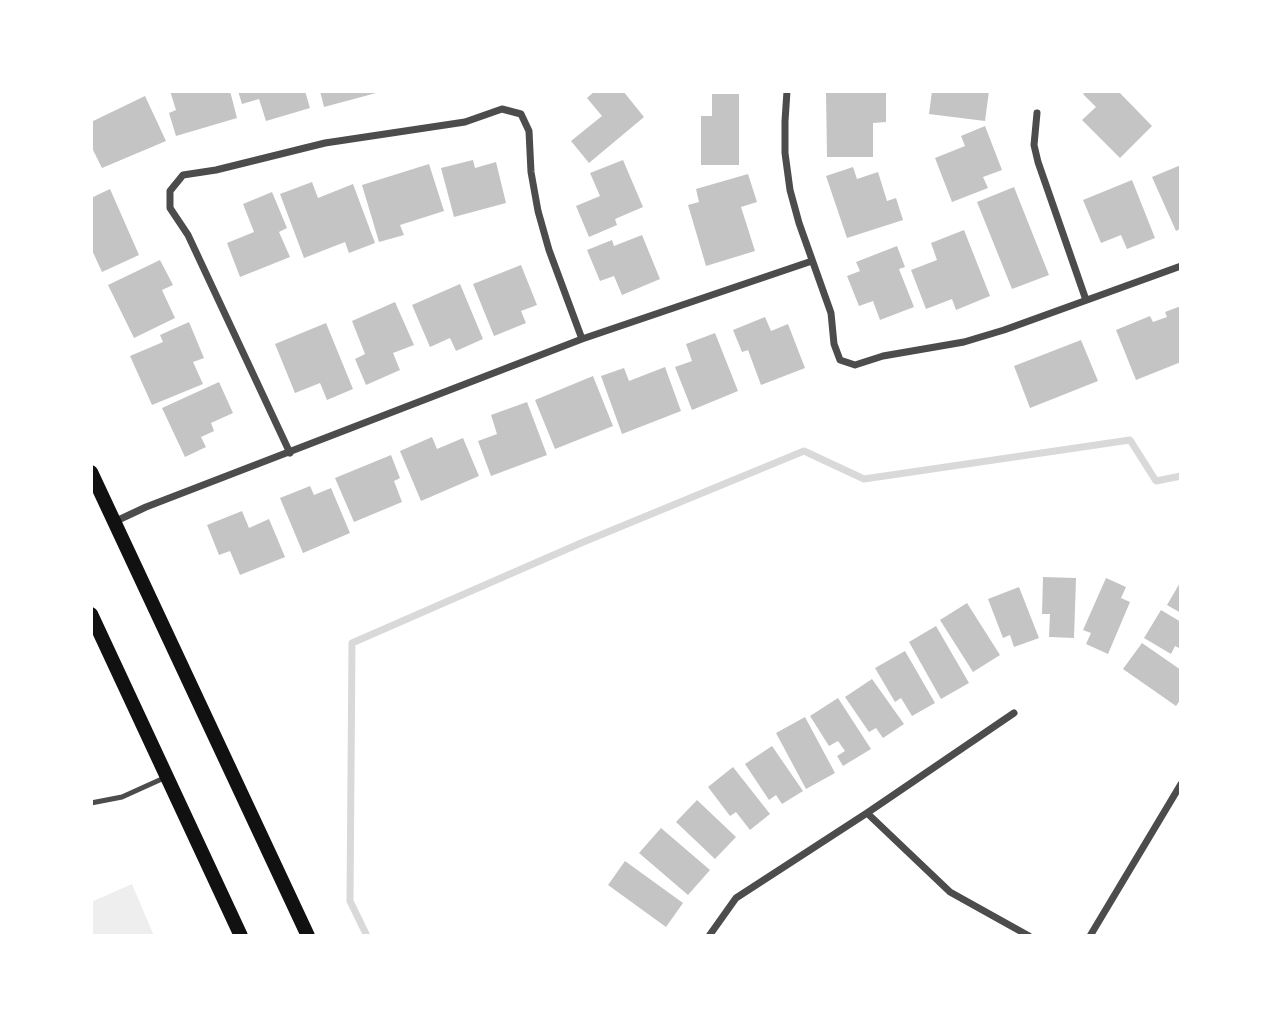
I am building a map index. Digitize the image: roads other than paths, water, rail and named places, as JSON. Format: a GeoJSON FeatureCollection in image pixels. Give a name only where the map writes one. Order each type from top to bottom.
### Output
{"type":"FeatureCollection","features":[{"type":"Feature","properties":{"kind":"main road"},"geometry":{"type":"LineString","coordinates":[[91,472],[308,936]]}},
{"type":"Feature","properties":{"kind":"main road"},"geometry":{"type":"LineString","coordinates":[[91,614],[241,936]]}},
{"type":"Feature","properties":{"kind":"street"},"geometry":{"type":"LineString","coordinates":[[787,91],[785,153],[790,190],[831,313],[834,344],[840,360],[855,365],[883,356],[964,342],[1181,266]]}},
{"type":"Feature","properties":{"kind":"street"},"geometry":{"type":"LineString","coordinates":[[290,453],[188,235],[170,208],[170,191],[183,175],[216,170],[325,143],[465,122],[502,109],[521,114],[530,131],[531,172],[548,250],[582,339]]}},
{"type":"Feature","properties":{"kind":"street"},"geometry":{"type":"LineString","coordinates":[[1037,113],[1034,145],[1038,162],[1086,300]]}},
{"type":"Feature","properties":{"kind":"street"},"geometry":{"type":"LineString","coordinates":[[114,522],[146,507],[582,339],[812,261]]}},
{"type":"Feature","properties":{"kind":"street"},"geometry":{"type":"LineString","coordinates":[[709,936],[736,898],[1014,713]]}},
{"type":"Feature","properties":{"kind":"street"},"geometry":{"type":"LineString","coordinates":[[1090,936],[1181,784]]}},
{"type":"Feature","properties":{"kind":"street"},"geometry":{"type":"LineString","coordinates":[[867,813],[950,892],[1028,936]]}},
{"type":"Feature","properties":{"kind":"lane"},"geometry":{"type":"LineString","coordinates":[[91,803],[122,797],[167,776]]}},
{"type":"Feature","properties":{"kind":"waterway"},"geometry":{"type":"LineString","coordinates":[[367,936],[350,901],[352,643],[581,543],[804,451],[864,479],[1130,440],[1156,481],[1181,476]]}}]}
